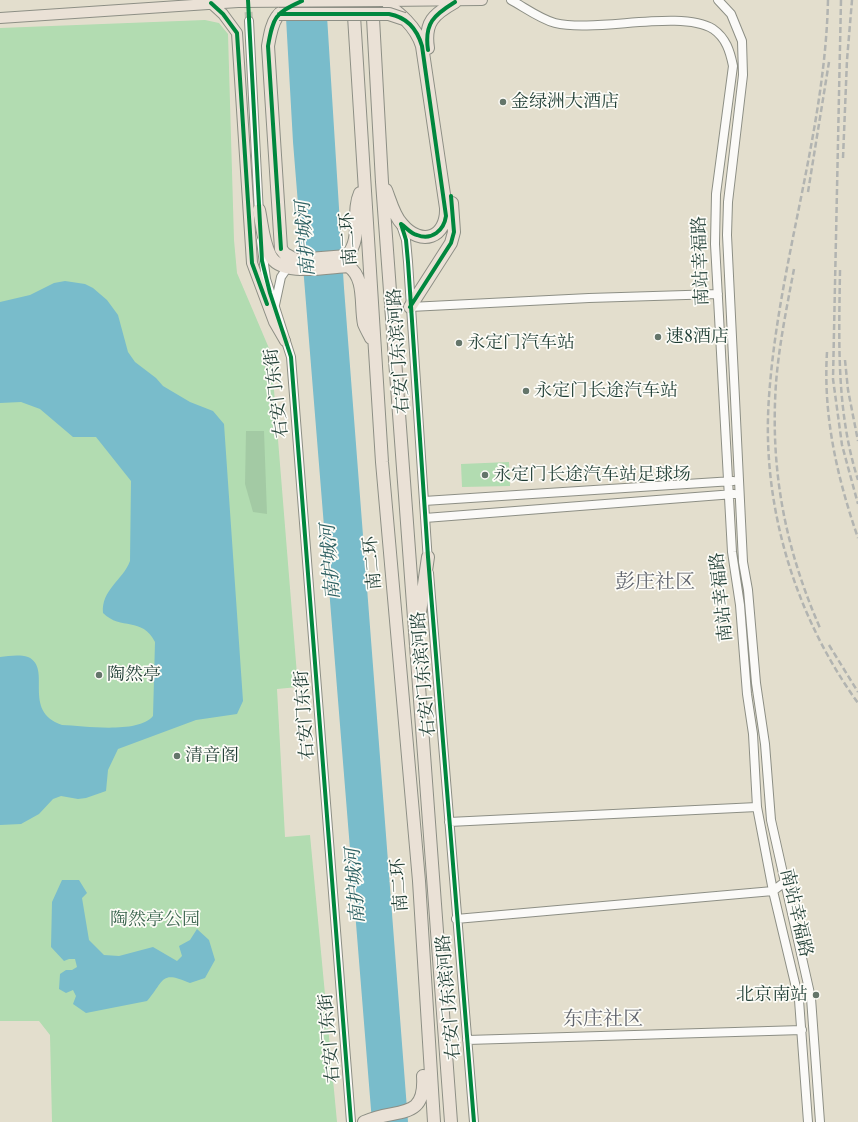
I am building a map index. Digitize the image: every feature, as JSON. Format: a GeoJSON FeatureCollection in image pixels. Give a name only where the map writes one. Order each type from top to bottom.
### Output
{"type":"FeatureCollection","features":[{"type":"Feature","properties":{"kind":"highway","name":"南二环"},"geometry":{"type":"LineString","coordinates":[[353,0],[382,462],[419,881],[434,1122]]}},
{"type":"Feature","properties":{"kind":"highway"},"geometry":{"type":"LineString","coordinates":[[292,266],[282,249],[268,46],[271,31],[279,14],[283,9],[302,1]]}},
{"type":"Feature","properties":{"kind":"highway","name":"南二环"},"geometry":{"type":"LineString","coordinates":[[378,1],[382,182],[451,1122]]}},
{"type":"Feature","properties":{"kind":"highway"},"geometry":{"type":"LineString","coordinates":[[378,1],[404,19],[418,34],[422,46],[446,216],[445,224],[440,232],[425,237],[415,235],[401,224],[382,182]]}},
{"type":"Feature","properties":{"kind":"highway"},"geometry":{"type":"LineString","coordinates":[[410,307],[451,242],[454,232],[454,216],[426,37],[428,27],[438,12],[455,2]]}},
{"type":"Feature","properties":{"kind":"highway"},"geometry":{"type":"LineString","coordinates":[[279,14],[389,14],[404,19]]}},
{"type":"Feature","properties":{"kind":"highway"},"geometry":{"type":"LineString","coordinates":[[347,261],[356,241],[357,207],[359,196],[364,186]]}},
{"type":"Feature","properties":{"kind":"highway"},"geometry":{"type":"LineString","coordinates":[[259,210],[270,256],[274,262],[292,266],[347,261]]}},
{"type":"Feature","properties":{"kind":"highway"},"geometry":{"type":"LineString","coordinates":[[347,261],[356,274],[361,288],[365,325],[374,347]]}},
{"type":"Feature","properties":{"kind":"highway"},"geometry":{"type":"LineString","coordinates":[[416,634],[428,557]]}},
{"type":"Feature","properties":{"kind":"highway"},"geometry":{"type":"LineString","coordinates":[[364,1122],[378,1118],[404,1116],[415,1110],[422,1100],[424,1092],[421,1040],[427,1016]]}},
{"type":"Feature","properties":{"kind":"highway"},"geometry":{"type":"LineString","coordinates":[[402,1122],[411,1122]]}},
{"type":"Feature","properties":{"kind":"main road"},"geometry":{"type":"LineString","coordinates":[[0,18],[211,3],[406,0],[455,2],[482,0]]}},
{"type":"Feature","properties":{"kind":"main road"},"geometry":{"type":"LineString","coordinates":[[211,3],[223,14],[237,33],[252,263],[274,322],[285,340]]}},
{"type":"Feature","properties":{"kind":"street","name":"南站幸福路"},"geometry":{"type":"LineString","coordinates":[[511,0],[554,23],[578,25],[684,21],[712,29],[726,41],[730,51],[733,66],[716,194],[715,244],[732,552],[740,605],[747,694],[753,734],[757,806],[773,890],[799,1000],[808,1122]]}},
{"type":"Feature","properties":{"kind":"street","name":"南站幸福路"},"geometry":{"type":"LineString","coordinates":[[718,0],[731,14],[742,41],[743,75],[728,202],[727,235],[744,562],[748,590],[756,684],[765,744],[771,820],[786,881],[811,998],[820,1122]]}},
{"type":"Feature","properties":{"kind":"street","name":"右安门东街"},"geometry":{"type":"LineString","coordinates":[[249,21],[262,261],[291,357],[350,1122]]}},
{"type":"Feature","properties":{"kind":"street","name":"右安门东滨河路"},"geometry":{"type":"LineString","coordinates":[[401,224],[406,240],[428,557],[456,919],[474,1122]]}},
{"type":"Feature","properties":{"kind":"street"},"geometry":{"type":"LineString","coordinates":[[275,308],[281,277],[292,266]]}},
{"type":"Feature","properties":{"kind":"street"},"geometry":{"type":"LineString","coordinates":[[410,307],[589,298],[718,294]]}},
{"type":"Feature","properties":{"kind":"street"},"geometry":{"type":"LineString","coordinates":[[424,501],[739,481]]}},
{"type":"Feature","properties":{"kind":"street"},"geometry":{"type":"LineString","coordinates":[[425,518],[740,493]]}},
{"type":"Feature","properties":{"kind":"street"},"geometry":{"type":"LineString","coordinates":[[449,822],[757,806]]}},
{"type":"Feature","properties":{"kind":"street"},"geometry":{"type":"LineString","coordinates":[[456,919],[773,890],[786,881]]}},
{"type":"Feature","properties":{"kind":"street"},"geometry":{"type":"LineString","coordinates":[[467,1040],[802,1030]]}},
{"type":"Feature","properties":{"kind":"green space","name":"陶然亭公园"},"geometry":{"type":"Polygon","coordinates":[[[205,20],[219,23],[228,34],[234,240],[237,273],[271,353],[298,687],[277,689],[285,837],[310,835],[337,1122],[52,1122],[50,1035],[39,1021],[0,1021],[0,28],[205,20]]]}},
{"type":"Feature","properties":{"kind":"green space"},"geometry":{"type":"Polygon","coordinates":[[[246,431],[264,431],[267,514],[253,512],[245,484],[246,431]]]}},
{"type":"Feature","properties":{"kind":"green space","name":"永定门长途汽车站足球场"},"geometry":{"type":"Polygon","coordinates":[[[509,462],[510,486],[462,487],[461,464],[509,462]]]}},
{"type":"Feature","properties":{"kind":"water","name":"南护城河"},"geometry":{"type":"Polygon","coordinates":[[[285,0],[326,0],[344,288],[408,1122],[372,1122],[293,142],[285,0]]]}},
{"type":"Feature","properties":{"kind":"water"},"geometry":{"type":"Polygon","coordinates":[[[65,281],[85,284],[93,288],[107,300],[118,315],[128,352],[135,362],[156,378],[163,386],[190,402],[213,411],[224,424],[243,701],[237,714],[196,720],[118,749],[108,770],[106,791],[86,798],[78,799],[61,796],[53,799],[39,814],[21,824],[0,825],[0,657],[25,656],[35,663],[38,670],[40,700],[43,710],[50,719],[62,725],[110,728],[124,727],[146,722],[153,716],[155,642],[150,634],[144,629],[117,621],[103,613],[105,598],[123,574],[130,561],[131,481],[96,437],[73,437],[40,409],[21,402],[0,403],[0,302],[30,295],[54,283],[65,281]]]}},
{"type":"Feature","properties":{"kind":"water"},"geometry":{"type":"Polygon","coordinates":[[[62,880],[79,880],[87,893],[82,898],[89,940],[104,955],[119,956],[153,947],[177,961],[182,956],[179,946],[190,940],[197,929],[209,940],[215,960],[205,978],[190,983],[173,977],[168,977],[164,979],[147,1001],[86,1013],[73,1004],[76,996],[73,990],[66,993],[59,989],[60,974],[66,970],[72,970],[77,967],[75,959],[64,961],[51,947],[52,902],[62,880]]]}},
{"type":"Feature","properties":{"kind":"tunnel"},"geometry":{"type":"LineString","coordinates":[[248,0],[249,21]]}},
{"type":"Feature","properties":{"kind":"railway"},"geometry":{"type":"LineString","coordinates":[[828,0],[825,50],[819,100],[774,347],[769,397],[768,438],[771,478],[777,518],[787,558],[800,596],[816,634],[858,703]]}},
{"type":"Feature","properties":{"kind":"railway"},"geometry":{"type":"LineString","coordinates":[[841,0],[833,379],[842,445],[858,504]]}},
{"type":"Feature","properties":{"kind":"railway"},"geometry":{"type":"LineString","coordinates":[[843,158],[847,60],[852,0]]}},
{"type":"Feature","properties":{"kind":"railway"},"geometry":{"type":"LineString","coordinates":[[808,192],[829,62]]}},
{"type":"Feature","properties":{"kind":"railway"},"geometry":{"type":"LineString","coordinates":[[794,269],[777,369],[775,447],[778,478],[789,538],[808,598],[820,628]]}},
{"type":"Feature","properties":{"kind":"railway"},"geometry":{"type":"LineString","coordinates":[[840,270],[839,349],[842,402],[851,454],[858,480]]}},
{"type":"Feature","properties":{"kind":"railway"},"geometry":{"type":"LineString","coordinates":[[827,352],[827,399],[833,446],[850,515],[858,538]]}},
{"type":"Feature","properties":{"kind":"railway"},"geometry":{"type":"LineString","coordinates":[[845,360],[848,390],[858,441]]}},
{"type":"Feature","properties":{"kind":"railway"},"geometry":{"type":"LineString","coordinates":[[829,645],[858,692]]}},
{"type":"Feature","properties":{"kind":"cycle path"},"geometry":{"type":"LineString","coordinates":[[248,0],[262,261],[270,293],[291,357],[351,1122]]}},
{"type":"Feature","properties":{"kind":"cycle path"},"geometry":{"type":"LineString","coordinates":[[281,249],[268,46],[272,28],[277,17],[286,9],[302,1]]}},
{"type":"Feature","properties":{"kind":"cycle path"},"geometry":{"type":"LineString","coordinates":[[428,50],[427,41],[429,26],[441,11],[455,2]]}},
{"type":"Feature","properties":{"kind":"cycle path"},"geometry":{"type":"LineString","coordinates":[[211,3],[223,14],[237,33],[252,263],[267,304]]}},
{"type":"Feature","properties":{"kind":"cycle path"},"geometry":{"type":"LineString","coordinates":[[279,14],[389,14],[406,21],[417,34],[422,46],[446,216],[440,230],[428,237],[415,234],[401,224]]}},
{"type":"Feature","properties":{"kind":"cycle path"},"geometry":{"type":"LineString","coordinates":[[410,307],[451,243],[454,232],[451,196]]}},
{"type":"Feature","properties":{"kind":"cycle path"},"geometry":{"type":"LineString","coordinates":[[401,224],[406,240],[408,262],[428,557],[474,1122]]}},
{"type":"Feature","properties":{"kind":"place","name":"金绿洲大酒店"},"geometry":{"type":"Point","coordinates":[503,102]}},
{"type":"Feature","properties":{"kind":"place","name":"速8酒店"},"geometry":{"type":"Point","coordinates":[658,337]}},
{"type":"Feature","properties":{"kind":"place","name":"永定门汽车站"},"geometry":{"type":"Point","coordinates":[459,343]}},
{"type":"Feature","properties":{"kind":"place","name":"永定门长途汽车站"},"geometry":{"type":"Point","coordinates":[526,391]}},
{"type":"Feature","properties":{"kind":"place","name":"永定门长途汽车站足球场"},"geometry":{"type":"Point","coordinates":[485,475]}},
{"type":"Feature","properties":{"kind":"place","name":"陶然亭"},"geometry":{"type":"Point","coordinates":[99,675]}},
{"type":"Feature","properties":{"kind":"place","name":"清音阁"},"geometry":{"type":"Point","coordinates":[177,756]}},
{"type":"Feature","properties":{"kind":"place","name":"北京南站"},"geometry":{"type":"Point","coordinates":[816,995]}},
{"type":"Feature","properties":{"kind":"district","name":"彭庄社区"},"geometry":{"type":"Point","coordinates":[655,583]}},
{"type":"Feature","properties":{"kind":"district","name":"东庄社区"},"geometry":{"type":"Point","coordinates":[603,1020]}}]}
